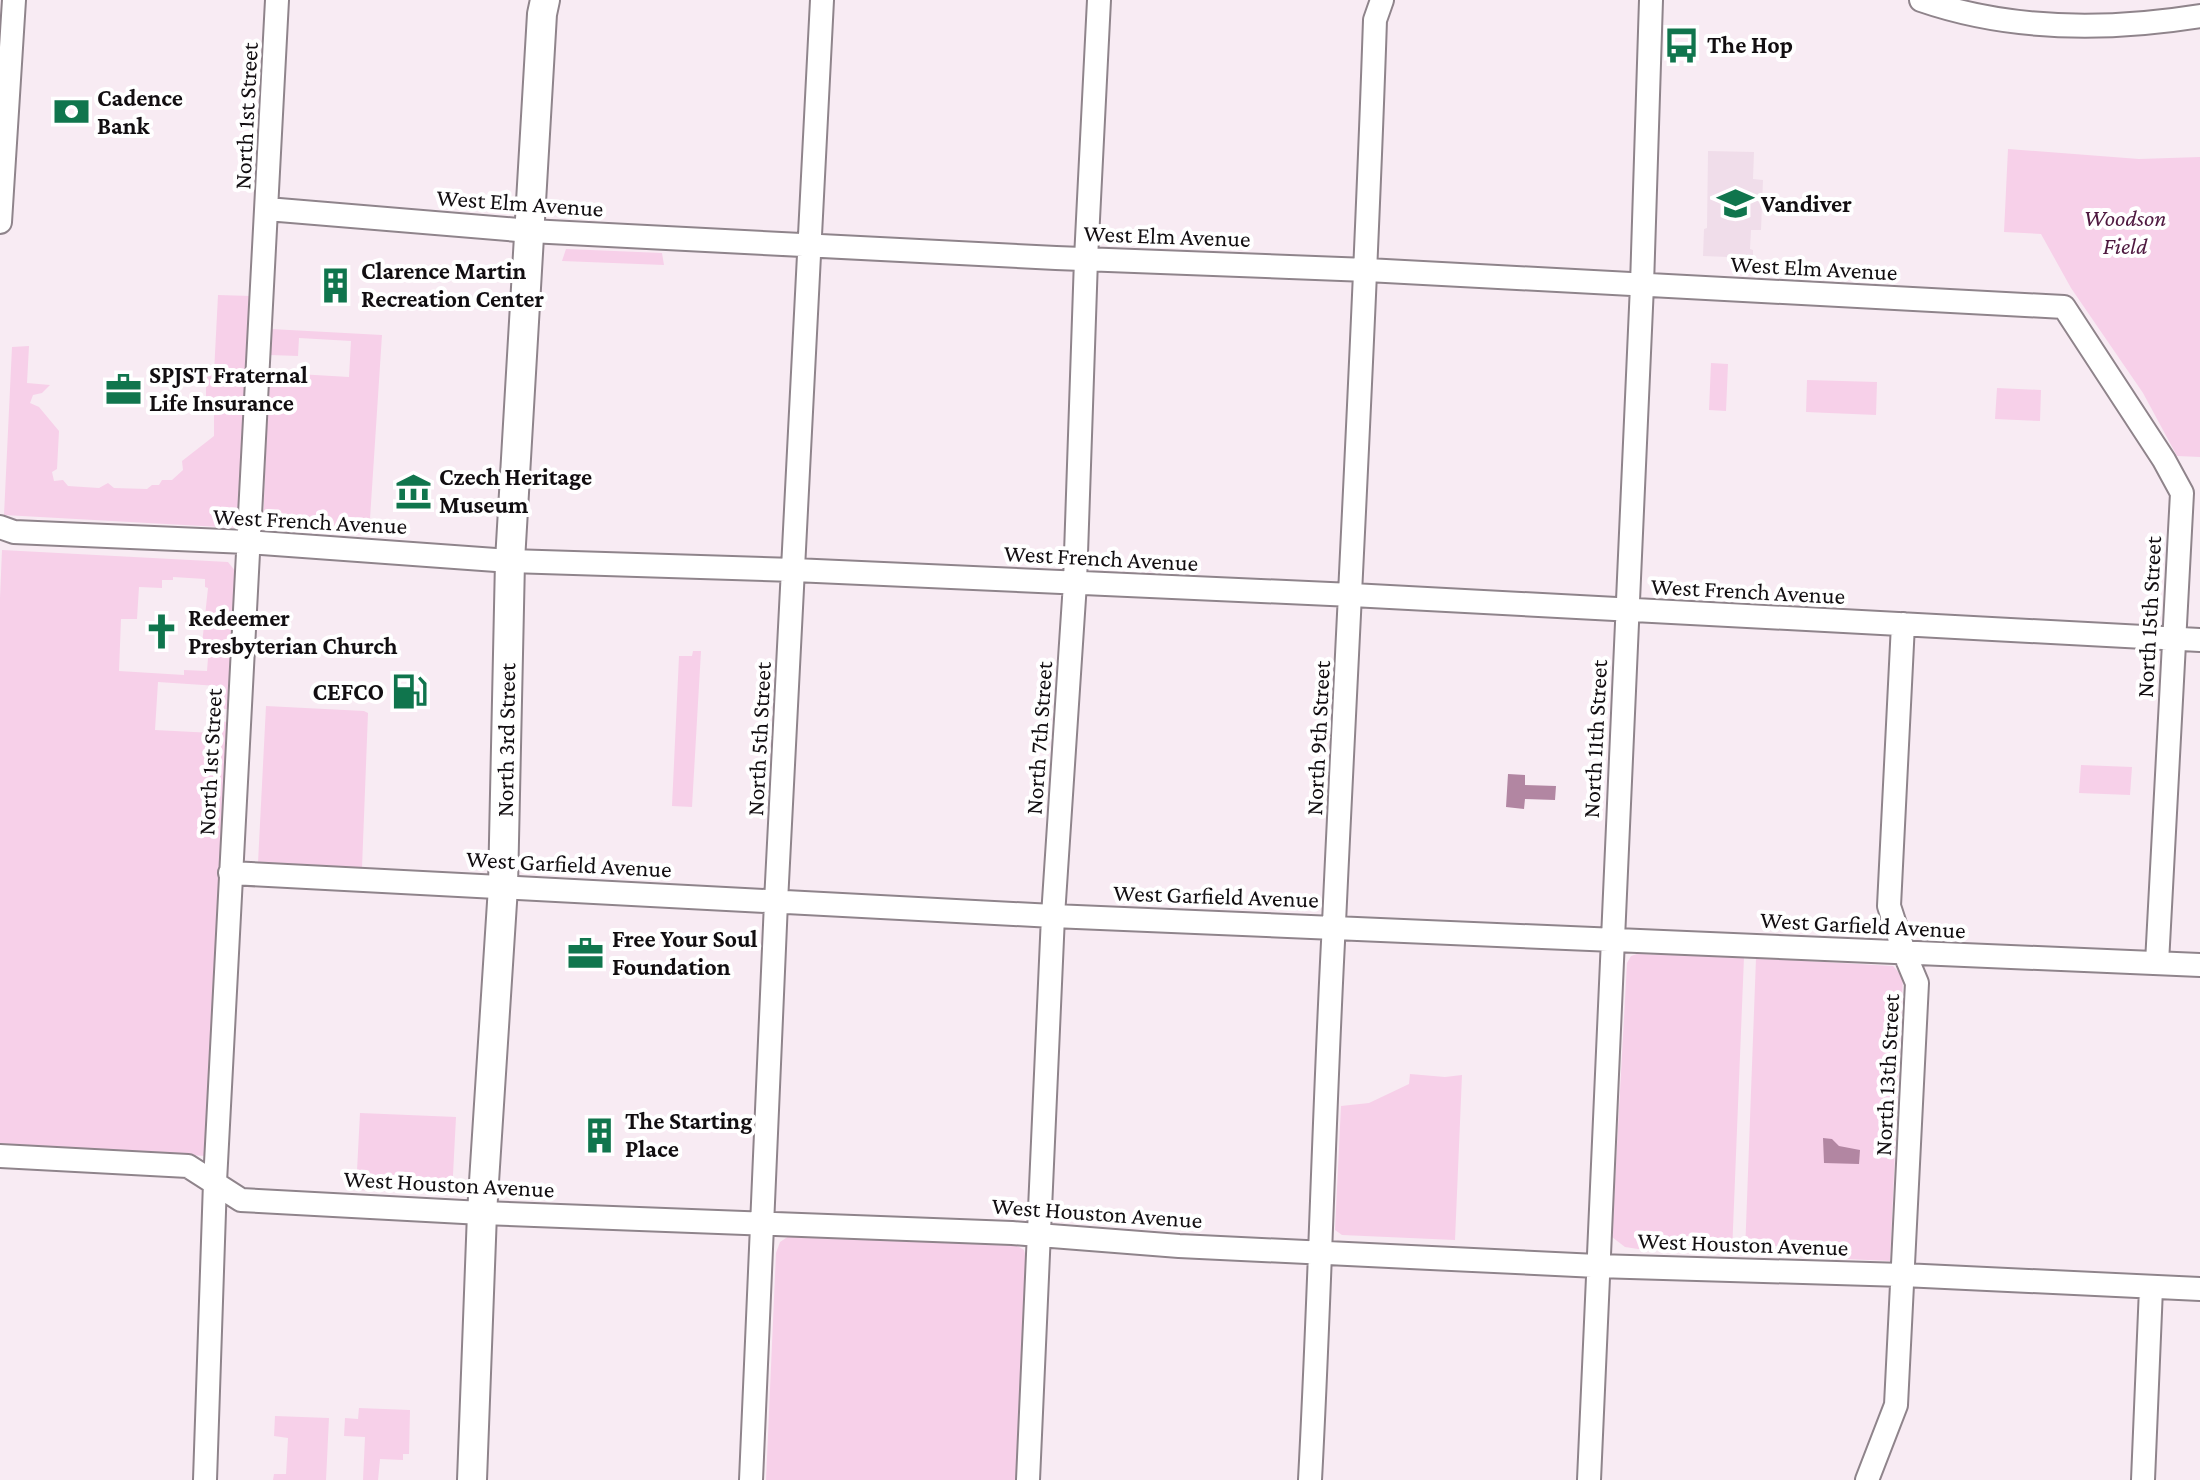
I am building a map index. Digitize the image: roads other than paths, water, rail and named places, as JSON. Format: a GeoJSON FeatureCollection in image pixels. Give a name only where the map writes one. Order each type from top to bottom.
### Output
{"type":"FeatureCollection","features":[{"type":"Feature","properties":{"kind":"main road","name":"North 3rd Street"},"geometry":{"type":"LineString","coordinates":[[472,1480],[482,1213],[503,887],[510,561],[545,0]]}},
{"type":"Feature","properties":{"kind":"street"},"geometry":{"type":"LineString","coordinates":[[0,222],[14,0]]}},
{"type":"Feature","properties":{"kind":"street","name":"North 1st Street"},"geometry":{"type":"LineString","coordinates":[[205,1480],[230,873],[277,0]]}},
{"type":"Feature","properties":{"kind":"street","name":"North 5th Street"},"geometry":{"type":"LineString","coordinates":[[751,1480],[776,902],[822,0]]}},
{"type":"Feature","properties":{"kind":"street","name":"North 7th Street"},"geometry":{"type":"LineString","coordinates":[[1028,1480],[1053,916],[1075,583],[1099,0]]}},
{"type":"Feature","properties":{"kind":"street","name":"North 9th Street"},"geometry":{"type":"LineString","coordinates":[[1310,1480],[1322,1251],[1333,926],[1367,270],[1375,20],[1382,0]]}},
{"type":"Feature","properties":{"kind":"street","name":"North 11th Street"},"geometry":{"type":"LineString","coordinates":[[1589,1480],[1642,285],[1651,0]]}},
{"type":"Feature","properties":{"kind":"street"},"geometry":{"type":"LineString","coordinates":[[1921,0],[1964,13],[2031,24],[2114,27],[2200,16]]}},
{"type":"Feature","properties":{"kind":"street","name":"West Elm Avenue"},"geometry":{"type":"LineString","coordinates":[[267,209],[530,231],[1367,270],[2064,307]]}},
{"type":"Feature","properties":{"kind":"street","name":"North 15th Street"},"geometry":{"type":"LineString","coordinates":[[2064,307],[2164,460],[2182,493],[2157,963]]}},
{"type":"Feature","properties":{"kind":"street","name":"West French Avenue"},"geometry":{"type":"LineString","coordinates":[[0,527],[14,532],[247,542],[510,561],[794,570],[1352,595],[2200,640]]}},
{"type":"Feature","properties":{"kind":"street","name":"North 13th Street"},"geometry":{"type":"LineString","coordinates":[[1867,1480],[1896,1405],[1917,983],[1889,906],[1903,624]]}},
{"type":"Feature","properties":{"kind":"street","name":"West Garfield Avenue"},"geometry":{"type":"LineString","coordinates":[[230,873],[1053,916],[2200,965]]}},
{"type":"Feature","properties":{"kind":"street","name":"West Houston Avenue"},"geometry":{"type":"LineString","coordinates":[[0,1156],[188,1166],[241,1200],[482,1213],[761,1221],[1040,1235],[1179,1246],[1597,1266],[1903,1275],[2200,1289]]}},
{"type":"Feature","properties":{"kind":"street"},"geometry":{"type":"LineString","coordinates":[[2143,1480],[2151,1288]]}},
{"type":"Feature","properties":{"kind":"place","name":"The Hop"},"geometry":{"type":"Point","coordinates":[1681,45]}},
{"type":"Feature","properties":{"kind":"place","name":"Cadence Bank"},"geometry":{"type":"Point","coordinates":[71,112]}},
{"type":"Feature","properties":{"kind":"place","name":"Vandiver"},"geometry":{"type":"Point","coordinates":[1735,204]}},
{"type":"Feature","properties":{"kind":"place","name":"Clarence Martin Recreation Center"},"geometry":{"type":"Point","coordinates":[335,285]}},
{"type":"Feature","properties":{"kind":"place","name":"SPJST Fraternal Life Insurance"},"geometry":{"type":"Point","coordinates":[123,389]}},
{"type":"Feature","properties":{"kind":"place","name":"Czech Heritage Museum"},"geometry":{"type":"Point","coordinates":[413,491]}},
{"type":"Feature","properties":{"kind":"place","name":"Redeemer Presbyterian Church"},"geometry":{"type":"Point","coordinates":[162,632]}},
{"type":"Feature","properties":{"kind":"place","name":"CEFCO"},"geometry":{"type":"Point","coordinates":[410,692]}},
{"type":"Feature","properties":{"kind":"place","name":"Free Your Soul Foundation"},"geometry":{"type":"Point","coordinates":[586,953]}},
{"type":"Feature","properties":{"kind":"place","name":"The Starting Place"},"geometry":{"type":"Point","coordinates":[599,1135]}},
{"type":"Feature","properties":{"kind":"park label","name":"Woodson Field"},"geometry":{"type":"Point","coordinates":[2125,232]}}]}
